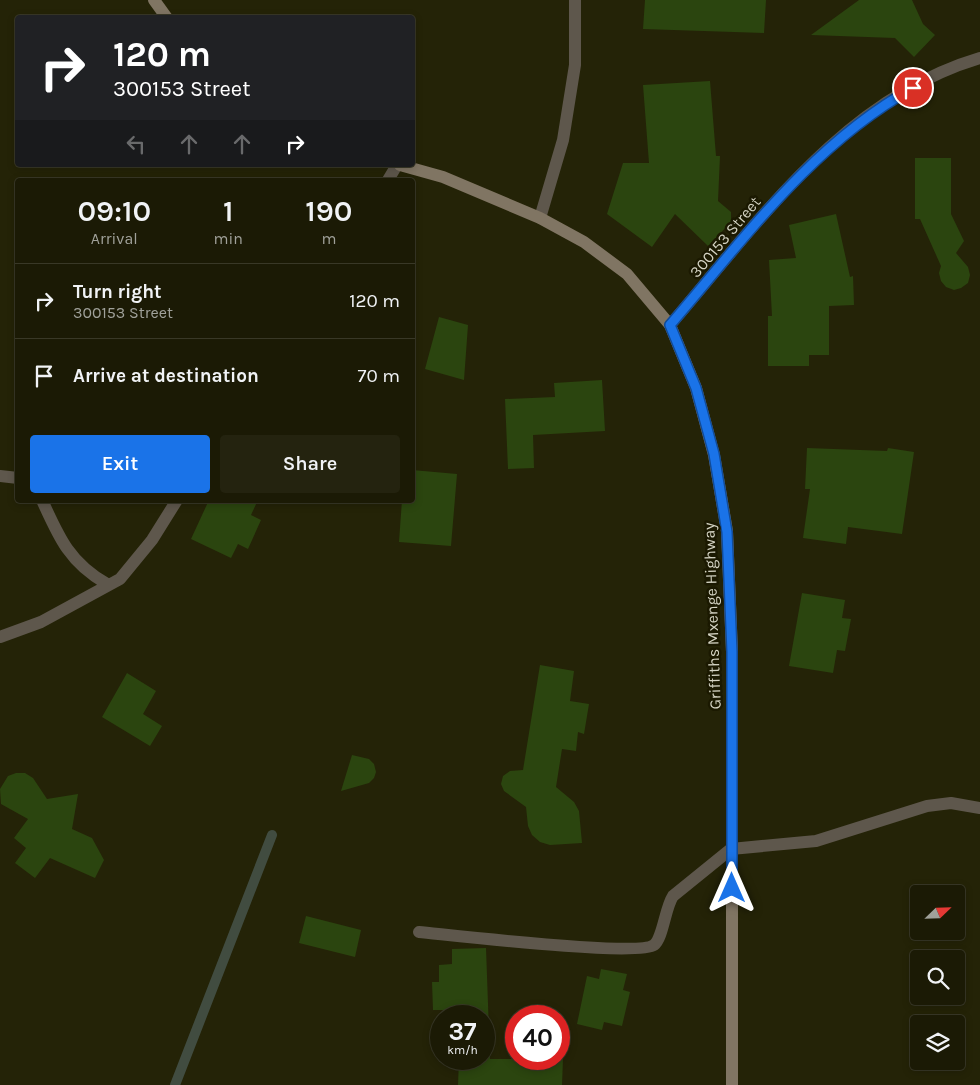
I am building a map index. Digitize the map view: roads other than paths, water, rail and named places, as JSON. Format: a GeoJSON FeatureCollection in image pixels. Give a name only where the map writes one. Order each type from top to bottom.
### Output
{"type":"FeatureCollection","features":[{"type":"Feature","properties":{"kind":"street"},"geometry":{"type":"LineString","coordinates":[[154,0],[165,15]]}},
{"type":"Feature","properties":{"kind":"street"},"geometry":{"type":"LineString","coordinates":[[540,218],[563,140],[576,65],[575,0]]}},
{"type":"Feature","properties":{"kind":"street","name":"300153 Street"},"geometry":{"type":"LineString","coordinates":[[670,325],[775,202],[832,144],[889,101],[928,78],[980,58]]}},
{"type":"Feature","properties":{"kind":"street"},"geometry":{"type":"LineString","coordinates":[[389,178],[398,167]]}},
{"type":"Feature","properties":{"kind":"street","name":"Griffiths Mxenge Highway"},"geometry":{"type":"LineString","coordinates":[[406,167],[443,177],[540,218],[584,242],[627,274],[670,325],[696,388],[714,454],[727,532],[732,652],[732,1085]]}},
{"type":"Feature","properties":{"kind":"street"},"geometry":{"type":"LineString","coordinates":[[0,476],[15,478]]}},
{"type":"Feature","properties":{"kind":"street"},"geometry":{"type":"LineString","coordinates":[[44,503],[70,555],[90,575],[107,584]]}},
{"type":"Feature","properties":{"kind":"street"},"geometry":{"type":"LineString","coordinates":[[0,637],[41,622],[107,584],[120,579],[152,540],[175,503]]}},
{"type":"Feature","properties":{"kind":"street"},"geometry":{"type":"LineString","coordinates":[[419,932],[538,944],[633,950],[649,948],[656,943],[666,906],[673,896],[731,849],[816,840],[927,806],[951,803],[980,808]]}},
{"type":"Feature","properties":{"kind":"waterway"},"geometry":{"type":"LineString","coordinates":[[175,1085],[272,835]]}}]}
